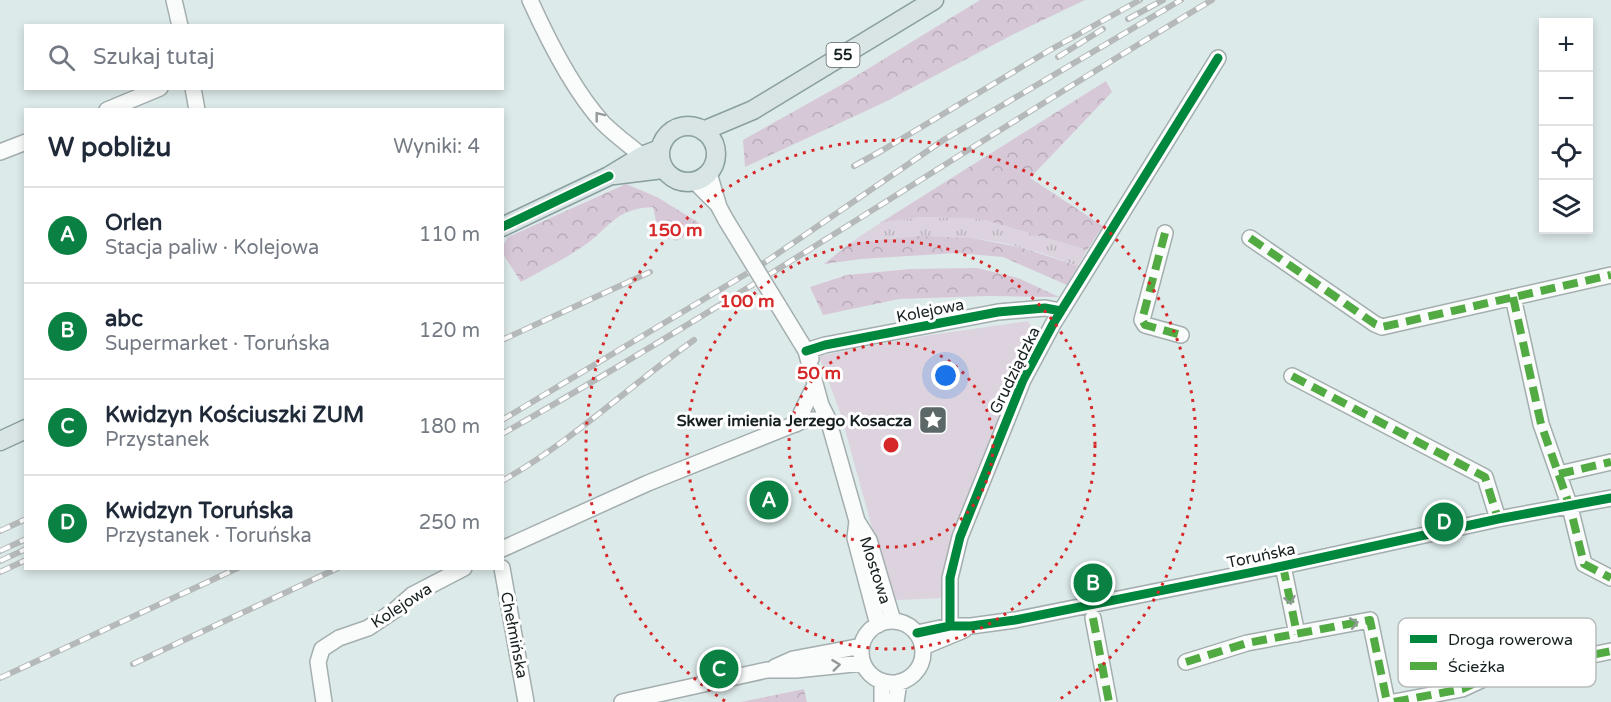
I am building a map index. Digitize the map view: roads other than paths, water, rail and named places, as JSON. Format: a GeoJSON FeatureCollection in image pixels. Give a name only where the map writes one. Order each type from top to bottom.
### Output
{"type":"FeatureCollection","features":[{"type":"Feature","properties":{"kind":"main road","name":"55"},"geometry":{"type":"LineString","coordinates":[[709,138],[934,0]]}},
{"type":"Feature","properties":{"kind":"main road"},"geometry":{"type":"LineString","coordinates":[[682,126],[693,126],[709,138],[716,155],[714,165],[702,178],[678,181],[670,177],[663,169],[660,149],[664,139],[672,131],[682,126]]}},
{"type":"Feature","properties":{"kind":"main road"},"geometry":{"type":"LineString","coordinates":[[504,226],[660,149]]}},
{"type":"Feature","properties":{"kind":"main road"},"geometry":{"type":"LineString","coordinates":[[609,176],[663,169]]}},
{"type":"Feature","properties":{"kind":"main road"},"geometry":{"type":"LineString","coordinates":[[0,441],[24,430]]}},
{"type":"Feature","properties":{"kind":"street"},"geometry":{"type":"LineString","coordinates":[[174,0],[180,24]]}},
{"type":"Feature","properties":{"kind":"street"},"geometry":{"type":"LineString","coordinates":[[530,0],[568,75],[603,122],[642,156]]}},
{"type":"Feature","properties":{"kind":"street","name":"Grudziądzka"},"geometry":{"type":"LineString","coordinates":[[950,626],[950,578],[960,537],[1023,380],[1061,311],[1218,58]]}},
{"type":"Feature","properties":{"kind":"street"},"geometry":{"type":"LineString","coordinates":[[112,108],[155,90]]}},
{"type":"Feature","properties":{"kind":"street"},"geometry":{"type":"LineString","coordinates":[[193,90],[197,108]]}},
{"type":"Feature","properties":{"kind":"street"},"geometry":{"type":"LineString","coordinates":[[0,152],[24,143]]}},
{"type":"Feature","properties":{"kind":"street","name":"Mostowa"},"geometry":{"type":"LineString","coordinates":[[702,178],[822,381],[830,405],[828,418]]}},
{"type":"Feature","properties":{"kind":"street"},"geometry":{"type":"LineString","coordinates":[[1166,233],[1142,320],[1145,325],[1181,335]]}},
{"type":"Feature","properties":{"kind":"street"},"geometry":{"type":"LineString","coordinates":[[1250,238],[1382,327],[1611,275]]}},
{"type":"Feature","properties":{"kind":"street"},"geometry":{"type":"LineString","coordinates":[[1513,297],[1541,424],[1570,507],[1584,564],[1611,578]]}},
{"type":"Feature","properties":{"kind":"street","name":"Kolejowa"},"geometry":{"type":"LineString","coordinates":[[806,351],[825,345],[998,312],[1045,308],[1061,311]]}},
{"type":"Feature","properties":{"kind":"street","name":"Mostowa"},"geometry":{"type":"LineString","coordinates":[[806,351],[857,520],[855,538],[885,623]]}},
{"type":"Feature","properties":{"kind":"street"},"geometry":{"type":"LineString","coordinates":[[1292,376],[1485,477],[1498,519]]}},
{"type":"Feature","properties":{"kind":"street"},"geometry":{"type":"LineString","coordinates":[[796,424],[815,385]]}},
{"type":"Feature","properties":{"kind":"street"},"geometry":{"type":"LineString","coordinates":[[504,548],[648,483],[805,420],[828,418]]}},
{"type":"Feature","properties":{"kind":"street"},"geometry":{"type":"LineString","coordinates":[[1559,474],[1611,462]]}},
{"type":"Feature","properties":{"kind":"street"},"geometry":{"type":"LineString","coordinates":[[1611,498],[1611,503]]}},
{"type":"Feature","properties":{"kind":"street","name":"Toruńska"},"geometry":{"type":"LineString","coordinates":[[920,640],[971,626],[1015,620],[1283,566],[1498,519],[1611,498]]}},
{"type":"Feature","properties":{"kind":"street"},"geometry":{"type":"LineString","coordinates":[[1283,566],[1297,634]]}},
{"type":"Feature","properties":{"kind":"street","name":"Kolejowa"},"geometry":{"type":"LineString","coordinates":[[324,702],[318,662],[322,649],[339,638],[368,627],[412,595],[460,570]]}},
{"type":"Feature","properties":{"kind":"street","name":"Chełmińska"},"geometry":{"type":"LineString","coordinates":[[502,570],[526,702]]}},
{"type":"Feature","properties":{"kind":"street"},"geometry":{"type":"LineString","coordinates":[[1093,618],[1109,702]]}},
{"type":"Feature","properties":{"kind":"street"},"geometry":{"type":"LineString","coordinates":[[1186,662],[1247,643],[1370,620],[1387,702]]}},
{"type":"Feature","properties":{"kind":"street"},"geometry":{"type":"LineString","coordinates":[[885,623],[910,627],[920,640],[920,666],[908,679],[899,682],[882,681],[874,677],[863,663],[862,646],[865,637],[885,623]]}},
{"type":"Feature","properties":{"kind":"street","name":"Toruńska"},"geometry":{"type":"LineString","coordinates":[[920,640],[950,626],[971,626]]}},
{"type":"Feature","properties":{"kind":"street"},"geometry":{"type":"LineString","coordinates":[[622,702],[767,670],[793,659],[862,646]]}},
{"type":"Feature","properties":{"kind":"street"},"geometry":{"type":"LineString","coordinates":[[1596,654],[1611,651]]}},
{"type":"Feature","properties":{"kind":"street"},"geometry":{"type":"LineString","coordinates":[[767,670],[796,670],[863,663]]}},
{"type":"Feature","properties":{"kind":"street"},"geometry":{"type":"LineString","coordinates":[[882,681],[882,702]]}},
{"type":"Feature","properties":{"kind":"street"},"geometry":{"type":"LineString","coordinates":[[896,702],[899,682]]}},
{"type":"Feature","properties":{"kind":"street"},"geometry":{"type":"LineString","coordinates":[[1394,702],[1466,687]]}},
{"type":"Feature","properties":{"kind":"railway"},"geometry":{"type":"LineString","coordinates":[[854,166],[1050,50],[1140,0]]}},
{"type":"Feature","properties":{"kind":"railway"},"geometry":{"type":"LineString","coordinates":[[1128,19],[1163,0]]}},
{"type":"Feature","properties":{"kind":"railway"},"geometry":{"type":"LineString","coordinates":[[504,419],[761,265],[945,139],[1181,0]]}},
{"type":"Feature","properties":{"kind":"railway"},"geometry":{"type":"LineString","coordinates":[[504,433],[682,328],[1212,0]]}},
{"type":"Feature","properties":{"kind":"railway"},"geometry":{"type":"LineString","coordinates":[[1058,57],[1103,29]]}},
{"type":"Feature","properties":{"kind":"railway"},"geometry":{"type":"LineString","coordinates":[[504,339],[650,272]]}},
{"type":"Feature","properties":{"kind":"railway"},"geometry":{"type":"LineString","coordinates":[[504,480],[577,431],[694,340]]}},
{"type":"Feature","properties":{"kind":"railway"},"geometry":{"type":"LineString","coordinates":[[0,531],[24,520]]}},
{"type":"Feature","properties":{"kind":"railway"},"geometry":{"type":"LineString","coordinates":[[0,551],[24,540]]}},
{"type":"Feature","properties":{"kind":"railway"},"geometry":{"type":"LineString","coordinates":[[0,561],[24,550]]}},
{"type":"Feature","properties":{"kind":"railway"},"geometry":{"type":"LineString","coordinates":[[0,572],[24,561]]}},
{"type":"Feature","properties":{"kind":"railway"},"geometry":{"type":"LineString","coordinates":[[0,678],[234,570]]}},
{"type":"Feature","properties":{"kind":"railway"},"geometry":{"type":"LineString","coordinates":[[133,664],[334,570]]}},
{"type":"Feature","properties":{"kind":"place","name":"Skwer imienia Jerzego Kosacza"},"geometry":{"type":"Point","coordinates":[933,420]}},
{"type":"Feature","properties":{"kind":"place","name":"Orlen"},"geometry":{"type":"Point","coordinates":[769,500]}},
{"type":"Feature","properties":{"kind":"place","name":"Kwidzyn Toruńska"},"geometry":{"type":"Point","coordinates":[1444,522]}},
{"type":"Feature","properties":{"kind":"place","name":"abc"},"geometry":{"type":"Point","coordinates":[1093,583]}},
{"type":"Feature","properties":{"kind":"place","name":"Kwidzyn Kościuszki ZUM"},"geometry":{"type":"Point","coordinates":[719,669]}}]}
